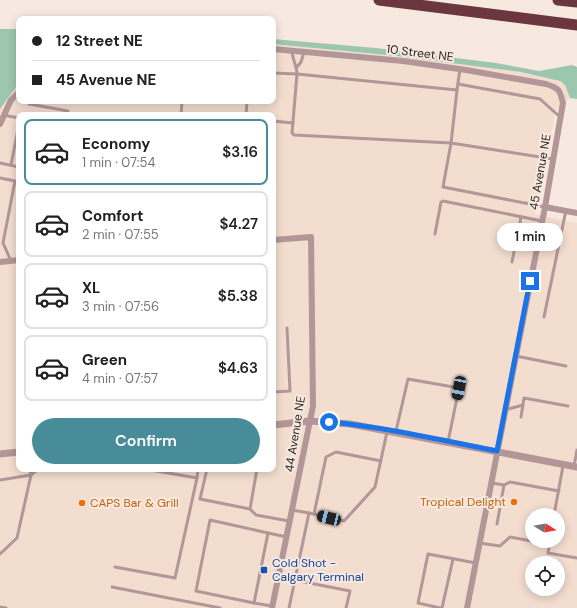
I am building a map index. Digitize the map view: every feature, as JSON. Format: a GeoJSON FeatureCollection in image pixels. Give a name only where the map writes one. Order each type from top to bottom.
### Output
{"type":"FeatureCollection","features":[{"type":"Feature","properties":{"kind":"highway"},"geometry":{"type":"LineString","coordinates":[[379,0],[577,25]]}},
{"type":"Feature","properties":{"kind":"highway"},"geometry":{"type":"LineString","coordinates":[[558,0],[577,2]]}},
{"type":"Feature","properties":{"kind":"street","name":"10 Street NE"},"geometry":{"type":"LineString","coordinates":[[276,49],[403,61],[460,69],[546,84],[556,87],[561,92]]}},
{"type":"Feature","properties":{"kind":"street","name":"45 Avenue NE"},"geometry":{"type":"LineString","coordinates":[[467,608],[545,207],[563,103],[561,92]]}},
{"type":"Feature","properties":{"kind":"street"},"geometry":{"type":"LineString","coordinates":[[0,124],[11,100],[16,95]]}},
{"type":"Feature","properties":{"kind":"street"},"geometry":{"type":"LineString","coordinates":[[545,207],[577,213]]}},
{"type":"Feature","properties":{"kind":"street","name":"44 Avenue NE"},"geometry":{"type":"LineString","coordinates":[[273,607],[313,406],[311,237],[276,240]]}},
{"type":"Feature","properties":{"kind":"street"},"geometry":{"type":"LineString","coordinates":[[0,262],[16,260]]}},
{"type":"Feature","properties":{"kind":"street"},"geometry":{"type":"LineString","coordinates":[[276,425],[310,421],[350,424],[388,430],[575,467]]}},
{"type":"Feature","properties":{"kind":"street"},"geometry":{"type":"LineString","coordinates":[[0,454],[16,452]]}},
{"type":"Feature","properties":{"kind":"lane"},"geometry":{"type":"LineString","coordinates":[[292,50],[292,58],[297,68]]}},
{"type":"Feature","properties":{"kind":"lane"},"geometry":{"type":"LineString","coordinates":[[304,52],[296,74],[292,133],[294,135],[451,143],[553,159]]}},
{"type":"Feature","properties":{"kind":"lane"},"geometry":{"type":"LineString","coordinates":[[460,69],[451,143],[443,187],[545,207]]}},
{"type":"Feature","properties":{"kind":"lane"},"geometry":{"type":"LineString","coordinates":[[276,73],[457,90]]}},
{"type":"Feature","properties":{"kind":"lane"},"geometry":{"type":"LineString","coordinates":[[458,84],[540,99],[561,117]]}},
{"type":"Feature","properties":{"kind":"lane"},"geometry":{"type":"LineString","coordinates":[[29,104],[68,111]]}},
{"type":"Feature","properties":{"kind":"lane"},"geometry":{"type":"LineString","coordinates":[[3,115],[16,117]]}},
{"type":"Feature","properties":{"kind":"lane"},"geometry":{"type":"LineString","coordinates":[[276,121],[293,123]]}},
{"type":"Feature","properties":{"kind":"lane"},"geometry":{"type":"LineString","coordinates":[[11,165],[16,139]]}},
{"type":"Feature","properties":{"kind":"lane"},"geometry":{"type":"LineString","coordinates":[[0,163],[16,166]]}},
{"type":"Feature","properties":{"kind":"lane"},"geometry":{"type":"LineString","coordinates":[[0,178],[15,181],[3,243],[11,261]]}},
{"type":"Feature","properties":{"kind":"lane"},"geometry":{"type":"LineString","coordinates":[[435,234],[441,202],[542,221]]}},
{"type":"Feature","properties":{"kind":"lane"},"geometry":{"type":"LineString","coordinates":[[544,317],[566,210]]}},
{"type":"Feature","properties":{"kind":"lane"},"geometry":{"type":"LineString","coordinates":[[512,262],[521,217]]}},
{"type":"Feature","properties":{"kind":"lane"},"geometry":{"type":"LineString","coordinates":[[276,392],[290,391],[287,328]]}},
{"type":"Feature","properties":{"kind":"lane"},"geometry":{"type":"LineString","coordinates":[[516,356],[566,366]]}},
{"type":"Feature","properties":{"kind":"lane"},"geometry":{"type":"LineString","coordinates":[[396,432],[408,379],[459,388],[448,442]]}},
{"type":"Feature","properties":{"kind":"lane"},"geometry":{"type":"LineString","coordinates":[[520,417],[524,398],[568,406]]}},
{"type":"Feature","properties":{"kind":"lane"},"geometry":{"type":"LineString","coordinates":[[505,410],[523,405]]}},
{"type":"Feature","properties":{"kind":"lane"},"geometry":{"type":"LineString","coordinates":[[292,510],[344,521],[375,487],[388,430]]}},
{"type":"Feature","properties":{"kind":"lane"},"geometry":{"type":"LineString","coordinates":[[575,467],[577,450]]}},
{"type":"Feature","properties":{"kind":"lane"},"geometry":{"type":"LineString","coordinates":[[314,514],[326,457],[336,452],[381,461]]}},
{"type":"Feature","properties":{"kind":"lane"},"geometry":{"type":"LineString","coordinates":[[555,508],[564,464]]}},
{"type":"Feature","properties":{"kind":"lane"},"geometry":{"type":"LineString","coordinates":[[0,554],[17,538],[30,472]]}},
{"type":"Feature","properties":{"kind":"lane"},"geometry":{"type":"LineString","coordinates":[[0,480],[31,475],[34,472]]}},
{"type":"Feature","properties":{"kind":"lane"},"geometry":{"type":"LineString","coordinates":[[162,472],[197,478]]}},
{"type":"Feature","properties":{"kind":"lane"},"geometry":{"type":"LineString","coordinates":[[115,567],[175,578],[198,472]]}},
{"type":"Feature","properties":{"kind":"lane"},"geometry":{"type":"LineString","coordinates":[[205,472],[200,499],[250,509],[256,515],[290,521]]}},
{"type":"Feature","properties":{"kind":"lane"},"geometry":{"type":"LineString","coordinates":[[250,509],[256,472]]}},
{"type":"Feature","properties":{"kind":"lane"},"geometry":{"type":"LineString","coordinates":[[491,483],[504,485],[510,482],[559,491]]}},
{"type":"Feature","properties":{"kind":"lane"},"geometry":{"type":"LineString","coordinates":[[497,524],[504,485]]}},
{"type":"Feature","properties":{"kind":"lane"},"geometry":{"type":"LineString","coordinates":[[289,608],[309,514]]}},
{"type":"Feature","properties":{"kind":"lane"},"geometry":{"type":"LineString","coordinates":[[273,607],[196,591],[210,520],[287,537]]}},
{"type":"Feature","properties":{"kind":"lane"},"geometry":{"type":"LineString","coordinates":[[254,603],[268,533]]}},
{"type":"Feature","properties":{"kind":"lane"},"geometry":{"type":"LineString","coordinates":[[480,543],[500,546],[510,537],[525,540]]}},
{"type":"Feature","properties":{"kind":"lane"},"geometry":{"type":"LineString","coordinates":[[549,548],[548,553],[577,558]]}},
{"type":"Feature","properties":{"kind":"lane"},"geometry":{"type":"LineString","coordinates":[[453,559],[441,608],[418,603],[428,554],[476,563]]}},
{"type":"Feature","properties":{"kind":"lane"},"geometry":{"type":"LineString","coordinates":[[279,577],[350,591],[346,608]]}},
{"type":"Feature","properties":{"kind":"lane"},"geometry":{"type":"LineString","coordinates":[[112,587],[220,608]]}},
{"type":"Feature","properties":{"kind":"lane"},"geometry":{"type":"LineString","coordinates":[[0,607],[6,608]]}},
{"type":"Feature","properties":{"kind":"shaded area"},"geometry":{"type":"Polygon","coordinates":[[[276,44],[460,63],[521,72],[554,79],[565,85],[570,98],[556,110],[535,214],[577,223],[577,608],[0,608],[0,109],[16,87],[16,104],[276,104],[276,44]]]}},
{"type":"Feature","properties":{"kind":"green space"},"geometry":{"type":"Polygon","coordinates":[[[0,29],[16,29],[16,87],[0,109],[0,29]]]}},
{"type":"Feature","properties":{"kind":"green space"},"geometry":{"type":"Polygon","coordinates":[[[276,39],[376,48],[496,63],[539,71],[572,65],[577,67],[577,99],[570,98],[565,85],[560,81],[521,72],[396,56],[276,44],[276,39]]]}},
{"type":"Feature","properties":{"kind":"place","name":"Tropical Delight"},"geometry":{"type":"Point","coordinates":[514,502]}},
{"type":"Feature","properties":{"kind":"place","name":"CAPS Bar & Grill"},"geometry":{"type":"Point","coordinates":[82,503]}},
{"type":"Feature","properties":{"kind":"place","name":"Cold Shot - Calgary Terminal"},"geometry":{"type":"Point","coordinates":[264,570]}},
{"type":"Feature","properties":{"kind":"route"},"geometry":{"type":"LineString","coordinates":[[329,422],[399,432],[497,451],[530,281]]}}]}
